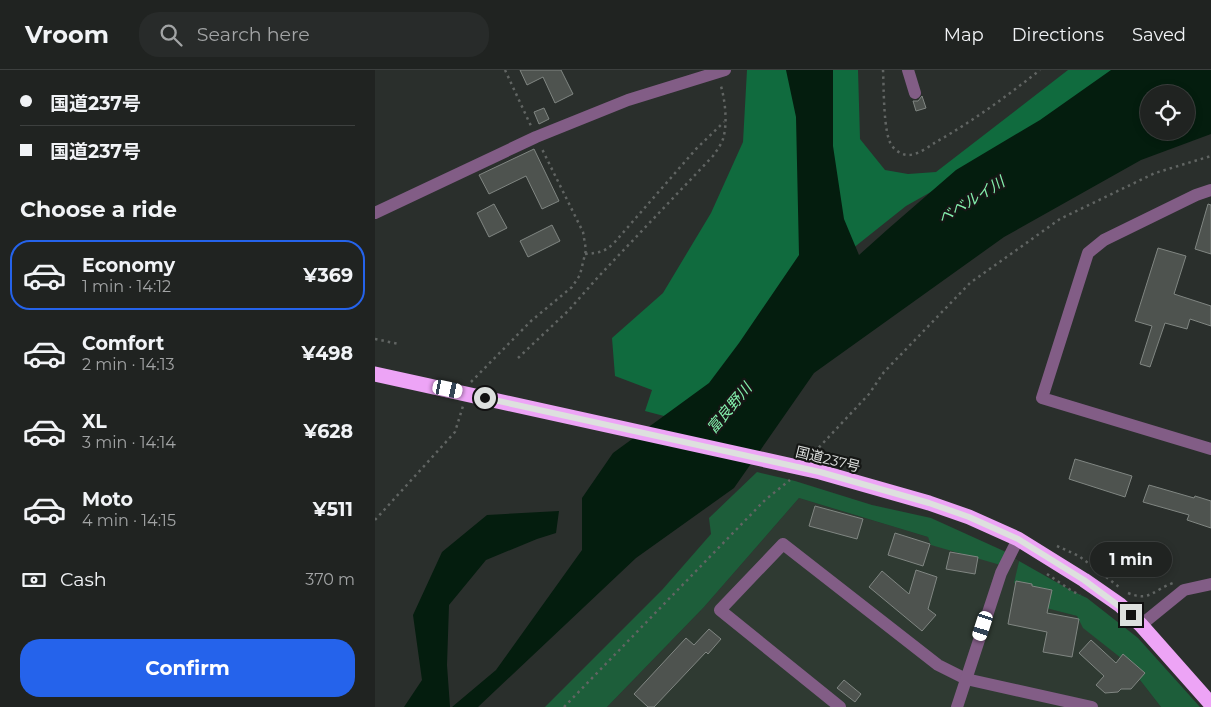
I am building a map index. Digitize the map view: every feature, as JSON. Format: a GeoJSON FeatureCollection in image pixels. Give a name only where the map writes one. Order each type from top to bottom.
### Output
{"type":"FeatureCollection","features":[{"type":"Feature","properties":{"kind":"highway","name":"国道237号"},"geometry":{"type":"LineString","coordinates":[[375,374],[820,472],[929,503],[969,517],[1018,539],[1091,585],[1120,606],[1141,624],[1211,704]]}},
{"type":"Feature","properties":{"kind":"street"},"geometry":{"type":"LineString","coordinates":[[907,70],[915,93]]}},
{"type":"Feature","properties":{"kind":"street"},"geometry":{"type":"LineString","coordinates":[[375,213],[536,137],[628,100],[722,71]]}},
{"type":"Feature","properties":{"kind":"street"},"geometry":{"type":"LineString","coordinates":[[1211,190],[1196,195],[1104,240],[1089,253],[1042,398],[1211,449]]}},
{"type":"Feature","properties":{"kind":"street"},"geometry":{"type":"LineString","coordinates":[[957,707],[1001,573],[1018,539]]}},
{"type":"Feature","properties":{"kind":"street"},"geometry":{"type":"LineString","coordinates":[[840,707],[720,610],[783,544],[938,665],[966,679],[1092,707]]}},
{"type":"Feature","properties":{"kind":"street"},"geometry":{"type":"LineString","coordinates":[[1141,624],[1184,590],[1211,584]]}},
{"type":"Feature","properties":{"kind":"path"},"geometry":{"type":"LineString","coordinates":[[375,520],[455,432],[472,379],[531,321],[572,287],[580,275],[585,254],[583,232],[505,70]]}},
{"type":"Feature","properties":{"kind":"path"},"geometry":{"type":"LineString","coordinates":[[883,70],[890,144],[895,150],[908,155],[916,153],[953,133],[1040,70]]}},
{"type":"Feature","properties":{"kind":"path"},"geometry":{"type":"LineString","coordinates":[[518,358],[569,311],[599,276],[713,156],[723,139],[725,122],[722,71]]}},
{"type":"Feature","properties":{"kind":"path"},"geometry":{"type":"LineString","coordinates":[[585,254],[600,253],[614,244],[696,149],[725,122]]}},
{"type":"Feature","properties":{"kind":"path"},"geometry":{"type":"LineString","coordinates":[[807,460],[869,394],[884,372],[970,283],[1060,218],[1155,173],[1211,156]]}},
{"type":"Feature","properties":{"kind":"path"},"geometry":{"type":"LineString","coordinates":[[375,338],[399,344]]}},
{"type":"Feature","properties":{"kind":"path"},"geometry":{"type":"LineString","coordinates":[[563,707],[765,500],[792,478]]}},
{"type":"Feature","properties":{"kind":"path"},"geometry":{"type":"LineString","coordinates":[[1042,571],[1072,592],[1081,595]]}},
{"type":"Feature","properties":{"kind":"shaded area"},"geometry":{"type":"Polygon","coordinates":[[[799,498],[928,537],[932,545],[1006,552],[1019,561],[1015,583],[1047,594],[1047,608],[1077,616],[1084,628],[1126,662],[1161,707],[607,707],[704,607],[799,498]]]}},
{"type":"Feature","properties":{"kind":"green space"},"geometry":{"type":"Polygon","coordinates":[[[747,70],[858,70],[860,139],[885,170],[908,174],[936,172],[1068,70],[1137,70],[1058,120],[906,206],[852,249],[688,406],[664,416],[645,411],[652,390],[615,376],[612,338],[663,293],[711,213],[743,142],[747,70]]]}},
{"type":"Feature","properties":{"kind":"green space"},"geometry":{"type":"Polygon","coordinates":[[[757,472],[795,481],[872,505],[931,518],[1006,552],[1004,566],[931,545],[928,537],[799,498],[704,607],[607,707],[545,707],[662,590],[711,534],[709,518],[757,472]]]}},
{"type":"Feature","properties":{"kind":"green space"},"geometry":{"type":"Polygon","coordinates":[[[1019,561],[1087,598],[1138,638],[1200,707],[1161,707],[1126,662],[1083,628],[1077,616],[1046,608],[1047,594],[1014,583],[1019,561]]]}},
{"type":"Feature","properties":{"kind":"water"},"geometry":{"type":"Polygon","coordinates":[[[786,70],[833,70],[833,146],[844,219],[859,255],[956,170],[1040,120],[1111,70],[1211,70],[1211,134],[1195,140],[1195,85],[1140,85],[1140,140],[1195,140],[1141,160],[1004,237],[814,373],[734,488],[636,558],[478,707],[452,707],[496,670],[582,550],[582,498],[613,453],[709,383],[739,343],[799,255],[796,117],[786,70]]]}},
{"type":"Feature","properties":{"kind":"water"},"geometry":{"type":"Polygon","coordinates":[[[559,511],[556,533],[486,560],[449,605],[447,665],[450,707],[404,707],[422,680],[413,615],[442,552],[487,515],[559,511]]]}},
{"type":"Feature","properties":{"kind":"building"},"geometry":{"type":"Polygon","coordinates":[[[520,70],[561,70],[573,94],[555,103],[543,77],[527,85],[520,70]]]}},
{"type":"Feature","properties":{"kind":"building"},"geometry":{"type":"Polygon","coordinates":[[[922,96],[926,108],[916,111],[913,101],[918,101],[922,96]]]}},
{"type":"Feature","properties":{"kind":"building"},"geometry":{"type":"Polygon","coordinates":[[[544,108],[549,119],[539,124],[534,112],[544,108]]]}},
{"type":"Feature","properties":{"kind":"building"},"geometry":{"type":"Polygon","coordinates":[[[534,149],[559,201],[542,209],[526,176],[489,194],[479,175],[534,149]]]}},
{"type":"Feature","properties":{"kind":"building"},"geometry":{"type":"Polygon","coordinates":[[[494,204],[507,228],[489,237],[477,213],[494,204]]]}},
{"type":"Feature","properties":{"kind":"building"},"geometry":{"type":"Polygon","coordinates":[[[1208,204],[1211,205],[1211,254],[1195,249],[1208,204]]]}},
{"type":"Feature","properties":{"kind":"building"},"geometry":{"type":"Polygon","coordinates":[[[552,225],[560,241],[528,257],[520,241],[552,225]]]}},
{"type":"Feature","properties":{"kind":"building"},"geometry":{"type":"Polygon","coordinates":[[[1158,248],[1186,256],[1174,294],[1211,306],[1211,326],[1190,319],[1187,329],[1165,323],[1150,367],[1140,364],[1152,326],[1135,321],[1158,248]]]}},
{"type":"Feature","properties":{"kind":"building"},"geometry":{"type":"Polygon","coordinates":[[[1075,459],[1132,476],[1125,497],[1069,479],[1075,459]]]}},
{"type":"Feature","properties":{"kind":"building"},"geometry":{"type":"Polygon","coordinates":[[[1149,485],[1211,501],[1211,528],[1187,520],[1189,515],[1143,502],[1149,485]]]}},
{"type":"Feature","properties":{"kind":"building"},"geometry":{"type":"Polygon","coordinates":[[[815,506],[863,519],[857,539],[809,526],[815,506]]]}},
{"type":"Feature","properties":{"kind":"building"},"geometry":{"type":"Polygon","coordinates":[[[895,533],[930,544],[923,566],[888,555],[895,533]]]}},
{"type":"Feature","properties":{"kind":"building"},"geometry":{"type":"Polygon","coordinates":[[[950,552],[978,557],[975,574],[946,569],[950,552]]]}},
{"type":"Feature","properties":{"kind":"building"},"geometry":{"type":"Polygon","coordinates":[[[916,570],[937,577],[928,609],[936,615],[922,631],[869,587],[882,571],[909,594],[916,570]]]}},
{"type":"Feature","properties":{"kind":"building"},"geometry":{"type":"Polygon","coordinates":[[[1016,581],[1052,590],[1047,613],[1079,619],[1072,657],[1043,652],[1047,632],[1008,624],[1016,581]]]}},
{"type":"Feature","properties":{"kind":"building"},"geometry":{"type":"Polygon","coordinates":[[[709,629],[721,639],[708,654],[706,652],[654,707],[648,707],[634,694],[686,638],[694,645],[709,629]]]}},
{"type":"Feature","properties":{"kind":"building"},"geometry":{"type":"Polygon","coordinates":[[[1091,640],[1116,663],[1123,654],[1145,673],[1131,689],[1121,689],[1118,692],[1105,693],[1096,685],[1104,676],[1079,653],[1091,640]]]}},
{"type":"Feature","properties":{"kind":"building"},"geometry":{"type":"Polygon","coordinates":[[[844,680],[861,694],[855,702],[837,688],[844,680]]]}},
{"type":"Feature","properties":{"kind":"route"},"geometry":{"type":"LineString","coordinates":[[485,398],[820,472],[929,503],[969,517],[1018,539],[1084,580],[1131,615]]}},
{"type":"Feature","properties":{"kind":"water label","name":"ベベルイ川"},"geometry":{"type":"Point","coordinates":[971,200]}},
{"type":"Feature","properties":{"kind":"water label","name":"富良野川"},"geometry":{"type":"Point","coordinates":[729,408]}}]}
